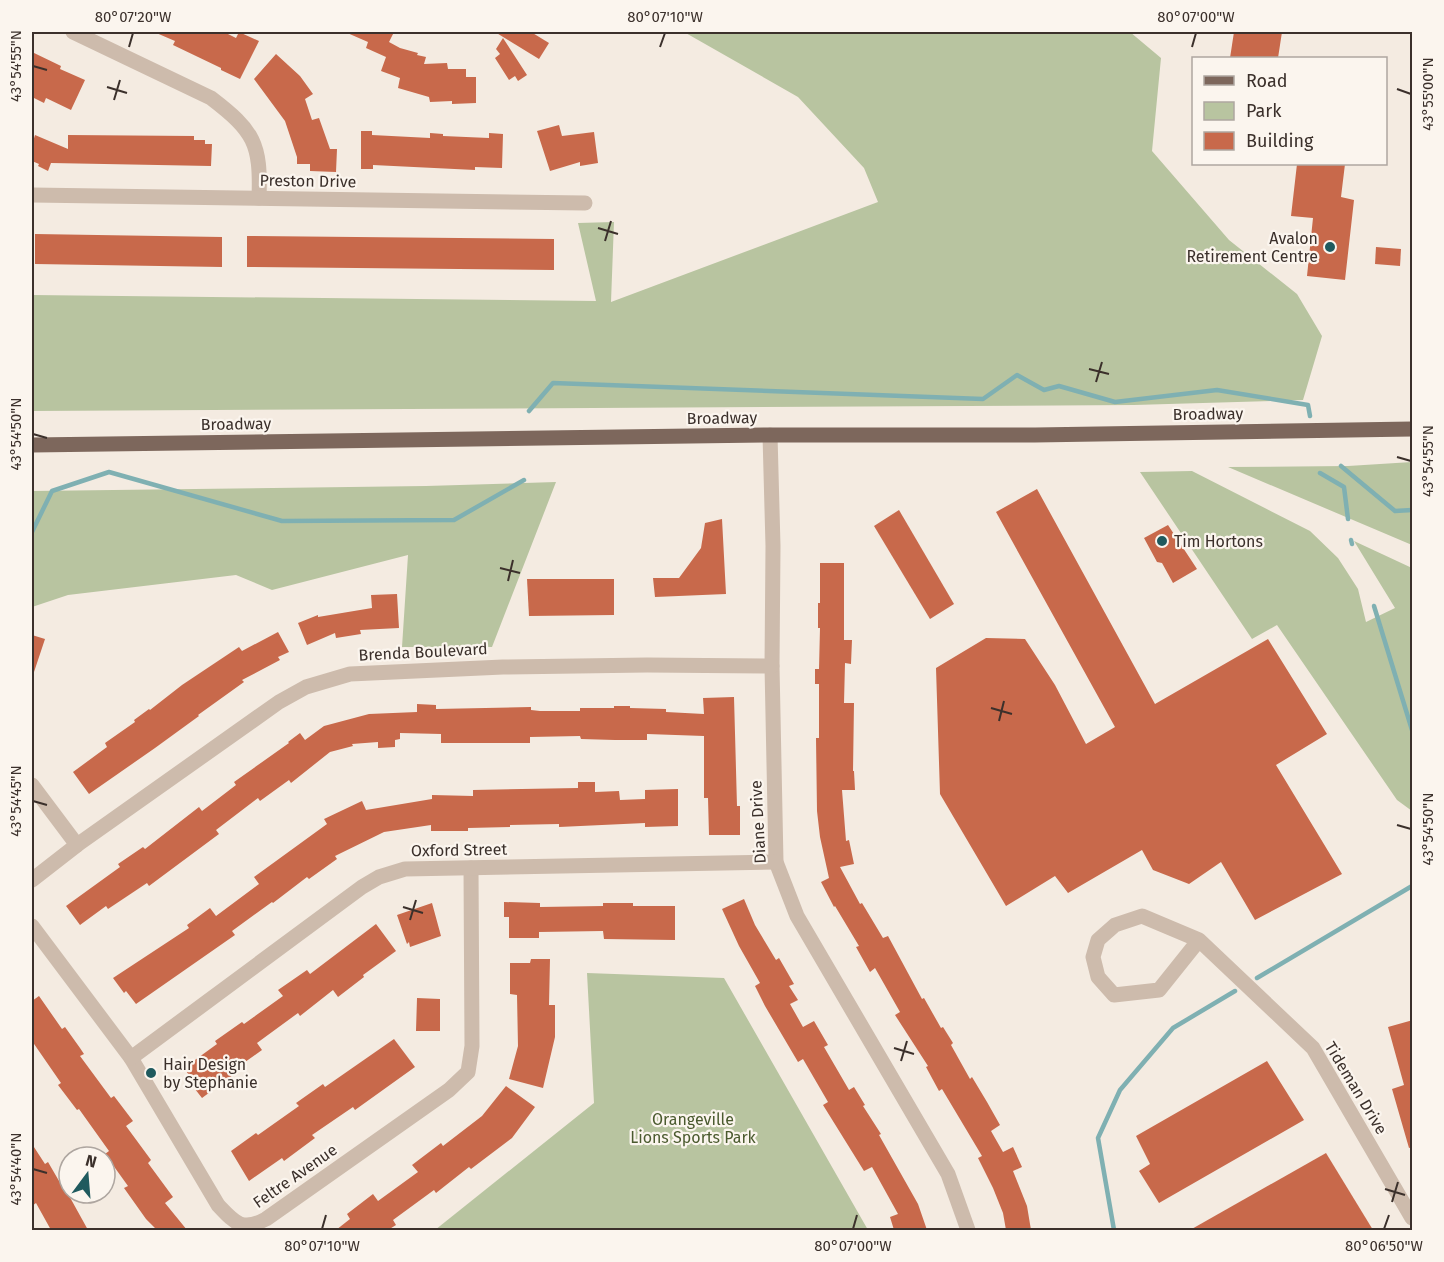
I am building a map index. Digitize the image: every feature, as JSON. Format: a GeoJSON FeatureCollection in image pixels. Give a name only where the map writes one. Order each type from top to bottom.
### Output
{"type":"FeatureCollection","features":[{"type":"Feature","properties":{"kind":"main road","name":"Broadway"},"geometry":{"type":"LineString","coordinates":[[32,445],[1413,429]]}},
{"type":"Feature","properties":{"kind":"street"},"geometry":{"type":"LineString","coordinates":[[73,32],[211,98],[228,111],[250,134],[256,146],[260,172],[259,198]]}},
{"type":"Feature","properties":{"kind":"street","name":"Preston Drive"},"geometry":{"type":"LineString","coordinates":[[32,195],[585,203]]}},
{"type":"Feature","properties":{"kind":"street","name":"Diane Drive"},"geometry":{"type":"LineString","coordinates":[[770,435],[776,862],[797,916],[948,1174],[968,1230]]}},
{"type":"Feature","properties":{"kind":"street","name":"Brenda Boulevard"},"geometry":{"type":"LineString","coordinates":[[32,880],[77,844],[279,702],[306,687],[350,674],[503,667],[772,666]]}},
{"type":"Feature","properties":{"kind":"street"},"geometry":{"type":"LineString","coordinates":[[32,785],[77,844]]}},
{"type":"Feature","properties":{"kind":"street","name":"Oxford Street"},"geometry":{"type":"LineString","coordinates":[[131,1058],[362,887],[379,877],[405,869],[776,862]]}},
{"type":"Feature","properties":{"kind":"street","name":"Feltre Avenue"},"geometry":{"type":"LineString","coordinates":[[32,926],[131,1058],[218,1205],[243,1226],[255,1225],[449,1090],[468,1072],[472,1046],[471,868]]}},
{"type":"Feature","properties":{"kind":"street","name":"Tideman Drive"},"geometry":{"type":"LineString","coordinates":[[1199,940],[1159,990],[1113,995],[1098,978],[1093,957],[1098,940],[1115,925],[1142,916],[1199,940],[1313,1048],[1413,1218]]}},
{"type":"Feature","properties":{"kind":"green space"},"geometry":{"type":"Polygon","coordinates":[[[684,32],[1130,32],[1161,58],[1152,151],[1229,240],[1297,294],[1322,336],[1303,400],[1134,405],[32,411],[32,295],[596,301],[578,223],[614,222],[611,302],[878,202],[864,168],[798,97],[684,32]]]}},
{"type":"Feature","properties":{"kind":"green space"},"geometry":{"type":"Polygon","coordinates":[[[1412,462],[1412,545],[1228,467],[1348,466],[1412,462]]]}},
{"type":"Feature","properties":{"kind":"green space"},"geometry":{"type":"Polygon","coordinates":[[[1192,471],[1310,531],[1338,558],[1358,589],[1366,622],[1395,608],[1354,541],[1412,568],[1412,811],[1397,800],[1277,625],[1252,639],[1140,472],[1192,471]]]}},
{"type":"Feature","properties":{"kind":"green space"},"geometry":{"type":"Polygon","coordinates":[[[556,482],[492,647],[402,647],[408,555],[272,590],[236,575],[68,595],[32,607],[32,491],[556,482]]]}},
{"type":"Feature","properties":{"kind":"green space","name":"Orangeville Lions Sports Park"},"geometry":{"type":"Polygon","coordinates":[[[587,973],[724,978],[868,1230],[435,1230],[594,1103],[587,973]]]}},
{"type":"Feature","properties":{"kind":"building"},"geometry":{"type":"Polygon","coordinates":[[[154,32],[224,32],[236,38],[239,32],[259,41],[240,79],[173,45],[175,41],[154,32]]]}},
{"type":"Feature","properties":{"kind":"building"},"geometry":{"type":"Polygon","coordinates":[[[345,32],[394,32],[389,42],[426,57],[424,64],[447,63],[448,69],[466,69],[466,77],[476,77],[476,103],[430,102],[429,97],[398,88],[400,78],[381,71],[386,57],[366,48],[368,42],[345,32]]]}},
{"type":"Feature","properties":{"kind":"building"},"geometry":{"type":"Polygon","coordinates":[[[495,32],[531,32],[549,43],[539,59],[495,32]]]}},
{"type":"Feature","properties":{"kind":"building"},"geometry":{"type":"Polygon","coordinates":[[[1234,32],[1282,32],[1278,57],[1230,57],[1234,32]]]}},
{"type":"Feature","properties":{"kind":"building"},"geometry":{"type":"Polygon","coordinates":[[[503,38],[527,75],[518,81],[515,76],[509,80],[495,58],[500,54],[496,49],[503,38]]]}},
{"type":"Feature","properties":{"kind":"building"},"geometry":{"type":"Polygon","coordinates":[[[32,52],[61,66],[60,69],[85,80],[71,110],[46,98],[44,103],[32,97],[32,52]]]}},
{"type":"Feature","properties":{"kind":"building"},"geometry":{"type":"Polygon","coordinates":[[[276,54],[300,76],[313,94],[305,99],[312,120],[319,118],[330,149],[337,149],[336,172],[310,171],[310,164],[297,164],[297,157],[285,121],[254,79],[276,54]]]}},
{"type":"Feature","properties":{"kind":"building"},"geometry":{"type":"Polygon","coordinates":[[[559,125],[562,136],[594,132],[598,163],[580,166],[580,162],[550,171],[537,131],[559,125]]]}},
{"type":"Feature","properties":{"kind":"building"},"geometry":{"type":"Polygon","coordinates":[[[361,131],[372,131],[372,135],[430,138],[430,133],[443,134],[443,136],[489,138],[489,133],[503,134],[502,168],[475,167],[475,170],[373,165],[373,169],[361,169],[361,131]]]}},
{"type":"Feature","properties":{"kind":"building"},"geometry":{"type":"Polygon","coordinates":[[[35,135],[68,149],[68,135],[194,136],[194,140],[205,140],[205,144],[212,144],[211,166],[51,163],[48,171],[32,161],[32,145],[35,135]]]}},
{"type":"Feature","properties":{"kind":"building","name":"Avalon Retirement Centre"},"geometry":{"type":"Polygon","coordinates":[[[1297,165],[1345,165],[1341,197],[1354,200],[1345,280],[1307,276],[1313,218],[1291,216],[1297,165]]]}},
{"type":"Feature","properties":{"kind":"building"},"geometry":{"type":"Polygon","coordinates":[[[35,234],[222,237],[222,267],[35,264],[35,234]]]}},
{"type":"Feature","properties":{"kind":"building"},"geometry":{"type":"Polygon","coordinates":[[[247,236],[554,239],[554,270],[247,267],[247,236]]]}},
{"type":"Feature","properties":{"kind":"building"},"geometry":{"type":"Polygon","coordinates":[[[1376,247],[1401,249],[1400,266],[1375,264],[1376,247]]]}},
{"type":"Feature","properties":{"kind":"building"},"geometry":{"type":"Polygon","coordinates":[[[1037,489],[1155,704],[1268,639],[1327,734],[1276,765],[1342,874],[1255,920],[1221,862],[1189,884],[1153,870],[1142,850],[1068,893],[1055,876],[1006,906],[940,794],[936,668],[986,638],[1025,639],[1055,685],[1086,744],[1115,727],[996,512],[1037,489]]]}},
{"type":"Feature","properties":{"kind":"building"},"geometry":{"type":"Polygon","coordinates":[[[899,510],[954,604],[930,619],[874,526],[899,510]]]}},
{"type":"Feature","properties":{"kind":"building"},"geometry":{"type":"Polygon","coordinates":[[[722,519],[726,594],[655,597],[653,578],[679,578],[701,548],[705,523],[722,519]]]}},
{"type":"Feature","properties":{"kind":"building"},"geometry":{"type":"Polygon","coordinates":[[[1168,525],[1197,569],[1173,583],[1162,563],[1157,562],[1144,538],[1168,525]]]}},
{"type":"Feature","properties":{"kind":"building"},"geometry":{"type":"Polygon","coordinates":[[[820,563],[844,563],[844,640],[852,640],[851,664],[845,663],[844,703],[854,703],[855,790],[842,790],[846,841],[849,840],[854,864],[840,867],[860,904],[862,903],[883,938],[888,936],[922,999],[924,998],[941,1028],[943,1027],[970,1079],[972,1077],[987,1102],[1000,1125],[991,1131],[1003,1152],[1013,1147],[1022,1167],[1013,1171],[1027,1206],[1031,1230],[1006,1230],[1003,1213],[978,1158],[982,1156],[942,1089],[939,1091],[926,1067],[928,1066],[895,1015],[900,1012],[875,968],[870,972],[856,947],[859,946],[821,882],[829,878],[817,811],[816,738],[819,738],[819,684],[815,684],[815,669],[819,669],[820,563]]]}},
{"type":"Feature","properties":{"kind":"building"},"geometry":{"type":"Polygon","coordinates":[[[527,579],[614,579],[614,615],[529,616],[527,579]]]}},
{"type":"Feature","properties":{"kind":"building"},"geometry":{"type":"Polygon","coordinates":[[[397,594],[399,628],[360,630],[361,634],[336,638],[335,633],[307,645],[298,623],[318,615],[318,617],[372,608],[371,595],[397,594]]]}},
{"type":"Feature","properties":{"kind":"building"},"geometry":{"type":"Polygon","coordinates":[[[278,632],[289,652],[278,657],[280,660],[242,680],[244,682],[199,716],[89,794],[73,772],[107,747],[105,743],[182,685],[239,647],[242,651],[278,632]]]}},
{"type":"Feature","properties":{"kind":"building"},"geometry":{"type":"Polygon","coordinates":[[[32,635],[45,639],[34,672],[32,672],[32,635]]]}},
{"type":"Feature","properties":{"kind":"building"},"geometry":{"type":"Polygon","coordinates":[[[734,697],[740,835],[709,835],[708,798],[704,798],[704,736],[647,734],[647,740],[581,739],[580,736],[530,737],[530,743],[441,743],[441,734],[400,733],[400,739],[395,740],[395,747],[378,748],[378,742],[352,744],[353,746],[330,752],[291,783],[289,780],[260,801],[258,798],[216,830],[219,834],[149,886],[147,883],[108,909],[106,906],[80,925],[66,906],[120,867],[118,864],[143,847],[145,849],[199,807],[202,811],[236,785],[234,782],[300,733],[305,740],[324,726],[369,714],[417,712],[417,704],[436,705],[436,709],[531,707],[531,710],[540,711],[580,711],[580,708],[630,706],[630,708],[666,709],[666,712],[704,714],[703,698],[734,697]]]}},
{"type":"Feature","properties":{"kind":"building"},"geometry":{"type":"Polygon","coordinates":[[[578,782],[595,782],[595,792],[619,791],[620,800],[645,799],[645,790],[678,789],[678,826],[645,827],[645,823],[559,827],[559,824],[468,828],[468,831],[431,831],[431,825],[384,832],[335,856],[337,859],[309,879],[307,877],[232,931],[235,935],[136,1004],[113,978],[189,928],[187,925],[210,908],[216,916],[259,884],[254,877],[327,824],[324,819],[362,801],[366,810],[432,799],[432,795],[473,796],[473,790],[578,788],[578,782]]]}},
{"type":"Feature","properties":{"kind":"building"},"geometry":{"type":"Polygon","coordinates":[[[744,899],[755,925],[776,960],[779,958],[794,984],[789,986],[798,1000],[790,1004],[803,1027],[814,1021],[828,1045],[824,1047],[849,1090],[854,1087],[865,1105],[863,1106],[881,1134],[879,1135],[918,1204],[927,1230],[894,1230],[890,1217],[898,1214],[872,1167],[864,1171],[823,1105],[828,1102],[803,1059],[798,1062],[765,1006],[755,986],[760,983],[722,909],[744,899]]]}},
{"type":"Feature","properties":{"kind":"building"},"geometry":{"type":"Polygon","coordinates":[[[504,902],[540,903],[540,907],[603,906],[603,903],[675,906],[675,940],[604,939],[603,931],[539,932],[539,938],[509,938],[509,917],[504,917],[504,902]]]}},
{"type":"Feature","properties":{"kind":"building"},"geometry":{"type":"Polygon","coordinates":[[[432,903],[441,936],[410,947],[397,915],[432,903]]]}},
{"type":"Feature","properties":{"kind":"building"},"geometry":{"type":"Polygon","coordinates":[[[376,924],[396,951],[338,997],[333,990],[300,1016],[298,1013],[257,1043],[262,1050],[231,1072],[233,1075],[202,1098],[191,1084],[194,1082],[184,1068],[217,1044],[215,1041],[242,1022],[244,1024],[283,996],[278,990],[307,970],[310,974],[376,924]]]}},
{"type":"Feature","properties":{"kind":"building"},"geometry":{"type":"Polygon","coordinates":[[[531,959],[550,959],[549,1005],[555,1005],[555,1037],[543,1088],[509,1079],[518,1046],[517,995],[510,994],[510,963],[530,963],[531,959]]]}},
{"type":"Feature","properties":{"kind":"building"},"geometry":{"type":"Polygon","coordinates":[[[39,996],[62,1029],[65,1027],[80,1048],[84,1054],[80,1056],[111,1098],[114,1096],[133,1121],[126,1126],[151,1160],[148,1163],[173,1197],[165,1203],[187,1230],[157,1230],[146,1219],[124,1188],[128,1186],[117,1171],[117,1145],[105,1145],[79,1109],[77,1110],[58,1085],[61,1083],[32,1041],[32,1001],[39,996]]]}},
{"type":"Feature","properties":{"kind":"building"},"geometry":{"type":"Polygon","coordinates":[[[417,998],[440,999],[440,1031],[416,1031],[417,998]]]}},
{"type":"Feature","properties":{"kind":"building"},"geometry":{"type":"Polygon","coordinates":[[[1413,1020],[1413,1147],[1409,1148],[1392,1089],[1404,1085],[1388,1027],[1413,1020]]]}},
{"type":"Feature","properties":{"kind":"building"},"geometry":{"type":"Polygon","coordinates":[[[394,1039],[415,1067],[355,1110],[353,1107],[312,1135],[315,1138],[284,1161],[282,1158],[249,1181],[231,1151],[299,1106],[296,1103],[323,1084],[325,1087],[394,1039]]]}},
{"type":"Feature","properties":{"kind":"building"},"geometry":{"type":"Polygon","coordinates":[[[1267,1061],[1304,1120],[1159,1203],[1139,1171],[1150,1164],[1136,1136],[1267,1061]]]}},
{"type":"Feature","properties":{"kind":"building"},"geometry":{"type":"Polygon","coordinates":[[[506,1086],[535,1107],[512,1138],[471,1169],[469,1167],[436,1193],[434,1190],[393,1220],[396,1225],[388,1230],[336,1230],[350,1219],[347,1214],[373,1194],[378,1201],[418,1172],[412,1165],[441,1143],[443,1146],[482,1116],[506,1086]]]}},
{"type":"Feature","properties":{"kind":"building"},"geometry":{"type":"Polygon","coordinates":[[[32,1144],[45,1164],[48,1162],[57,1178],[57,1205],[74,1205],[88,1230],[51,1230],[36,1203],[32,1206],[32,1144]]]}},
{"type":"Feature","properties":{"kind":"building"},"geometry":{"type":"Polygon","coordinates":[[[1326,1153],[1373,1230],[1190,1230],[1326,1153]]]}},
{"type":"Feature","properties":{"kind":"waterway"},"geometry":{"type":"LineString","coordinates":[[529,411],[553,383],[983,399],[1017,375],[1044,390],[1059,386],[1115,402],[1217,390],[1308,405],[1310,416]]}},
{"type":"Feature","properties":{"kind":"waterway"},"geometry":{"type":"LineString","coordinates":[[1341,466],[1395,511],[1412,510]]}},
{"type":"Feature","properties":{"kind":"waterway"},"geometry":{"type":"LineString","coordinates":[[32,532],[52,491],[109,472],[282,521],[454,520],[524,480]]}},
{"type":"Feature","properties":{"kind":"waterway"},"geometry":{"type":"LineString","coordinates":[[1320,473],[1344,487],[1348,519]]}},
{"type":"Feature","properties":{"kind":"waterway"},"geometry":{"type":"LineString","coordinates":[[1351,540],[1352,544]]}},
{"type":"Feature","properties":{"kind":"waterway"},"geometry":{"type":"LineString","coordinates":[[1374,606],[1412,730]]}},
{"type":"Feature","properties":{"kind":"waterway"},"geometry":{"type":"LineString","coordinates":[[1257,978],[1412,886]]}},
{"type":"Feature","properties":{"kind":"waterway"},"geometry":{"type":"LineString","coordinates":[[1114,1230],[1098,1138],[1120,1090],[1173,1028],[1235,991]]}},
{"type":"Feature","properties":{"kind":"place","name":"Avalon Retirement Centre"},"geometry":{"type":"Point","coordinates":[1330,247]}},
{"type":"Feature","properties":{"kind":"place","name":"Tim Hortons"},"geometry":{"type":"Point","coordinates":[1162,541]}},
{"type":"Feature","properties":{"kind":"place","name":"Hair Design by Stephanie"},"geometry":{"type":"Point","coordinates":[151,1073]}}]}
